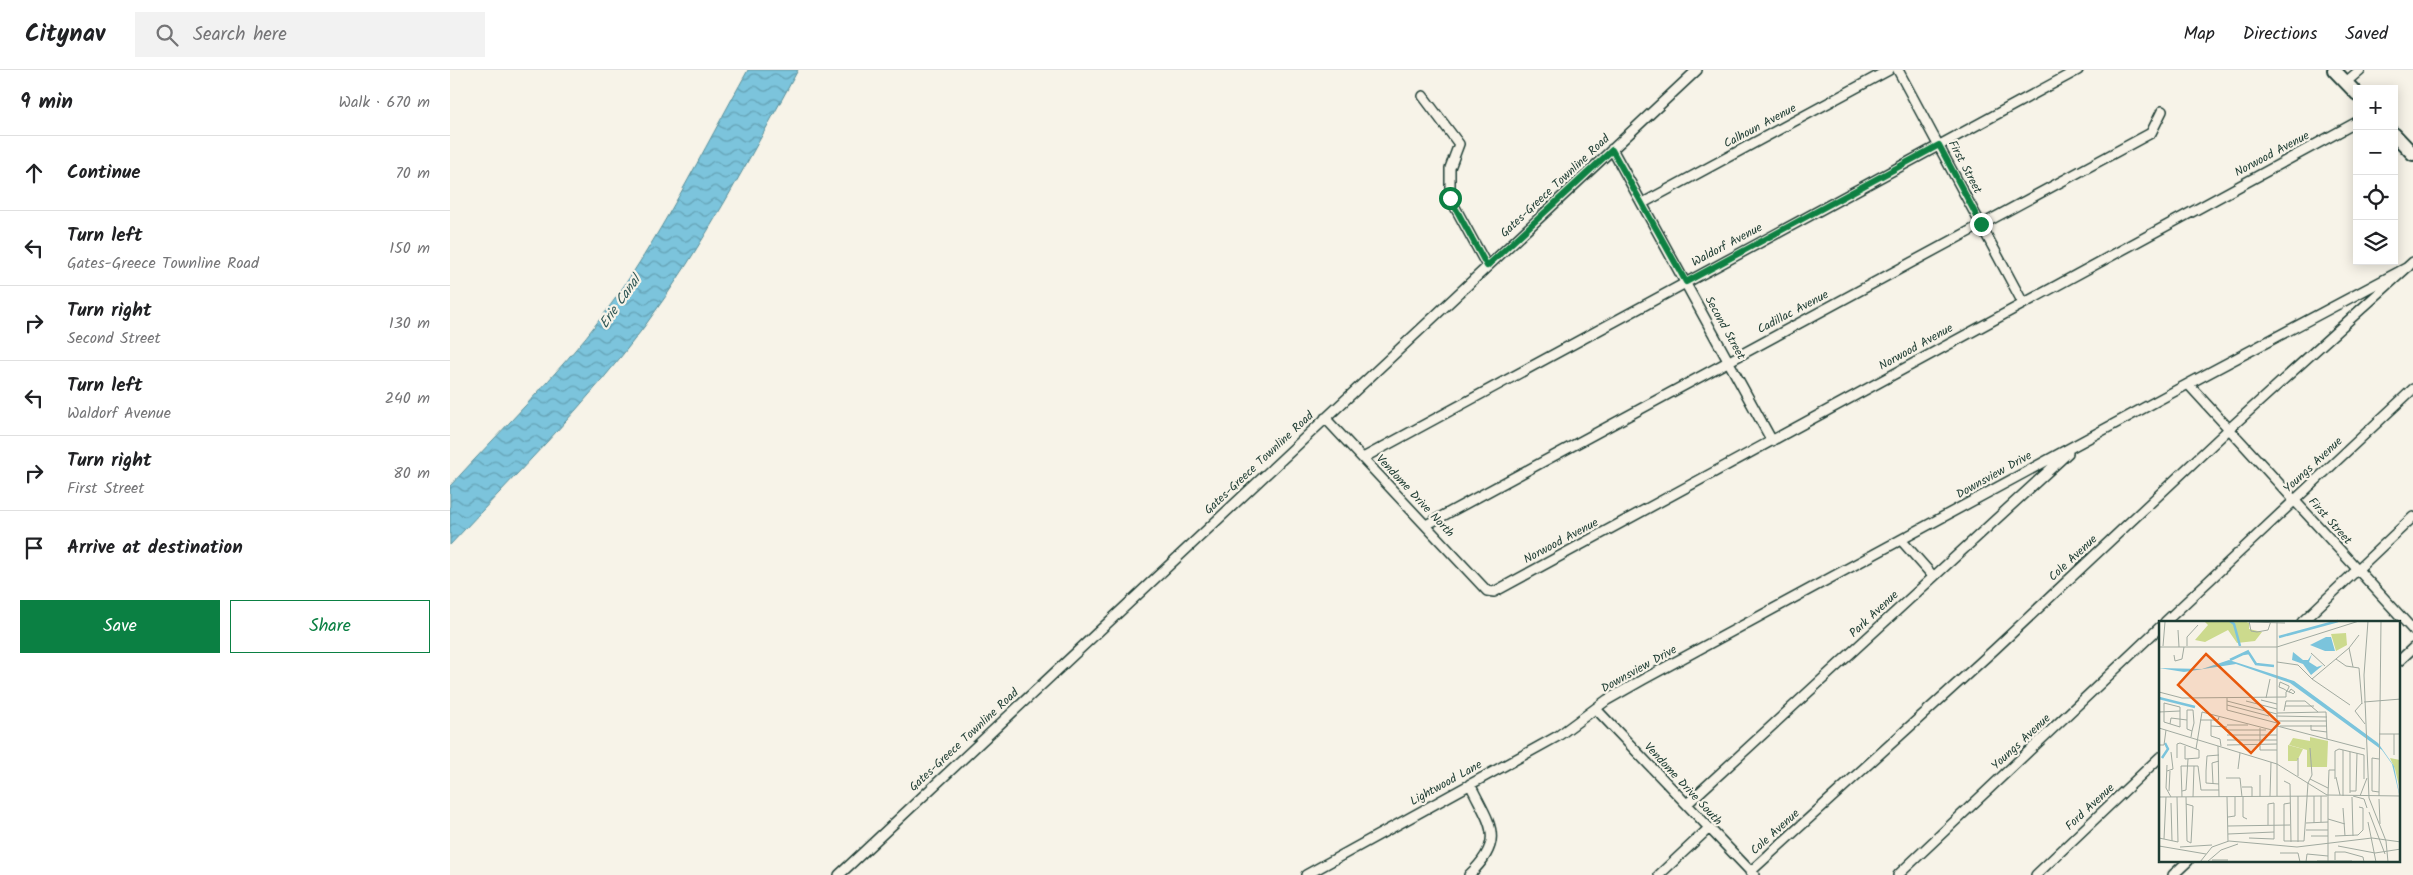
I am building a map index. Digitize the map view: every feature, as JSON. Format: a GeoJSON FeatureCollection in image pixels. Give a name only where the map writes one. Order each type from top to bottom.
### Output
{"type":"FeatureCollection","features":[{"type":"Feature","properties":{"kind":"main road"},"geometry":{"type":"LineString","coordinates":[[2334,70],[2353,90]]}},
{"type":"Feature","properties":{"kind":"main road"},"geometry":{"type":"LineString","coordinates":[[2398,138],[2413,154]]}},
{"type":"Feature","properties":{"kind":"street","name":"Gates-Greece Townline Road"},"geometry":{"type":"LineString","coordinates":[[839,875],[1697,70]]}},
{"type":"Feature","properties":{"kind":"street","name":"Calhoun Avenue"},"geometry":{"type":"LineString","coordinates":[[1643,203],[1889,70]]}},
{"type":"Feature","properties":{"kind":"street","name":"First Street"},"geometry":{"type":"LineString","coordinates":[[1898,70],[2024,303]]}},
{"type":"Feature","properties":{"kind":"street","name":"Waldorf Avenue"},"geometry":{"type":"LineString","coordinates":[[1363,458],[2078,70]]}},
{"type":"Feature","properties":{"kind":"street"},"geometry":{"type":"LineString","coordinates":[[2346,82],[2360,70]]}},
{"type":"Feature","properties":{"kind":"street"},"geometry":{"type":"LineString","coordinates":[[1423,96],[1459,144],[1450,168],[1450,198],[1487,266]]}},
{"type":"Feature","properties":{"kind":"street","name":"Cadillac Avenue"},"geometry":{"type":"LineString","coordinates":[[1426,525],[2151,133],[2162,112]]}},
{"type":"Feature","properties":{"kind":"street","name":"Norwood Avenue"},"geometry":{"type":"LineString","coordinates":[[1487,591],[1494,592],[2353,124]]}},
{"type":"Feature","properties":{"kind":"street","name":"Second Street"},"geometry":{"type":"LineString","coordinates":[[1612,150],[1643,203],[1772,441]]}},
{"type":"Feature","properties":{"kind":"street","name":"Downsview Drive"},"geometry":{"type":"LineString","coordinates":[[1596,709],[1644,679],[2079,442],[2410,265]]}},
{"type":"Feature","properties":{"kind":"street","name":"Cole Avenue"},"geometry":{"type":"LineString","coordinates":[[1752,873],[1995,649],[2229,428],[2410,265]]}},
{"type":"Feature","properties":{"kind":"street","name":"First Street"},"geometry":{"type":"LineString","coordinates":[[2188,384],[2413,630]]}},
{"type":"Feature","properties":{"kind":"street","name":"Youngs Avenue"},"geometry":{"type":"LineString","coordinates":[[2166,621],[2413,389]]}},
{"type":"Feature","properties":{"kind":"street","name":"Vendome Drive North"},"geometry":{"type":"LineString","coordinates":[[1325,418],[1487,591]]}},
{"type":"Feature","properties":{"kind":"street","name":"Park Avenue"},"geometry":{"type":"LineString","coordinates":[[1687,804],[2079,442]]}},
{"type":"Feature","properties":{"kind":"street"},"geometry":{"type":"LineString","coordinates":[[2303,621],[2413,517]]}},
{"type":"Feature","properties":{"kind":"street"},"geometry":{"type":"LineString","coordinates":[[1901,540],[1933,576]]}},
{"type":"Feature","properties":{"kind":"street","name":"Youngs Avenue"},"geometry":{"type":"LineString","coordinates":[[1898,875],[2159,628]]}},
{"type":"Feature","properties":{"kind":"street"},"geometry":{"type":"LineString","coordinates":[[2400,659],[2413,648]]}},
{"type":"Feature","properties":{"kind":"street","name":"Vendome Drive South"},"geometry":{"type":"LineString","coordinates":[[1596,709],[1752,873]]}},
{"type":"Feature","properties":{"kind":"street","name":"Lightwood Lane"},"geometry":{"type":"LineString","coordinates":[[1306,875],[1558,736],[1596,709]]}},
{"type":"Feature","properties":{"kind":"street","name":"Ford Avenue"},"geometry":{"type":"LineString","coordinates":[[2036,875],[2159,758]]}},
{"type":"Feature","properties":{"kind":"street"},"geometry":{"type":"LineString","coordinates":[[1469,875],[1488,854],[1493,841],[1492,830],[1470,784]]}},
{"type":"Feature","properties":{"kind":"street"},"geometry":{"type":"LineString","coordinates":[[1659,875],[1708,828]]}},
{"type":"Feature","properties":{"kind":"street"},"geometry":{"type":"LineString","coordinates":[[2173,875],[2187,862]]}},
{"type":"Feature","properties":{"kind":"water","name":"Erie Canal"},"geometry":{"type":"Polygon","coordinates":[[[748,70],[798,70],[725,201],[666,297],[622,356],[598,384],[550,439],[450,545],[450,486],[549,380],[604,314],[644,256],[748,70]]]}},
{"type":"Feature","properties":{"kind":"route"},"geometry":{"type":"LineString","coordinates":[[1450,198],[1487,266],[1612,150],[1686,282],[1939,145],[1981,224]]}}]}
